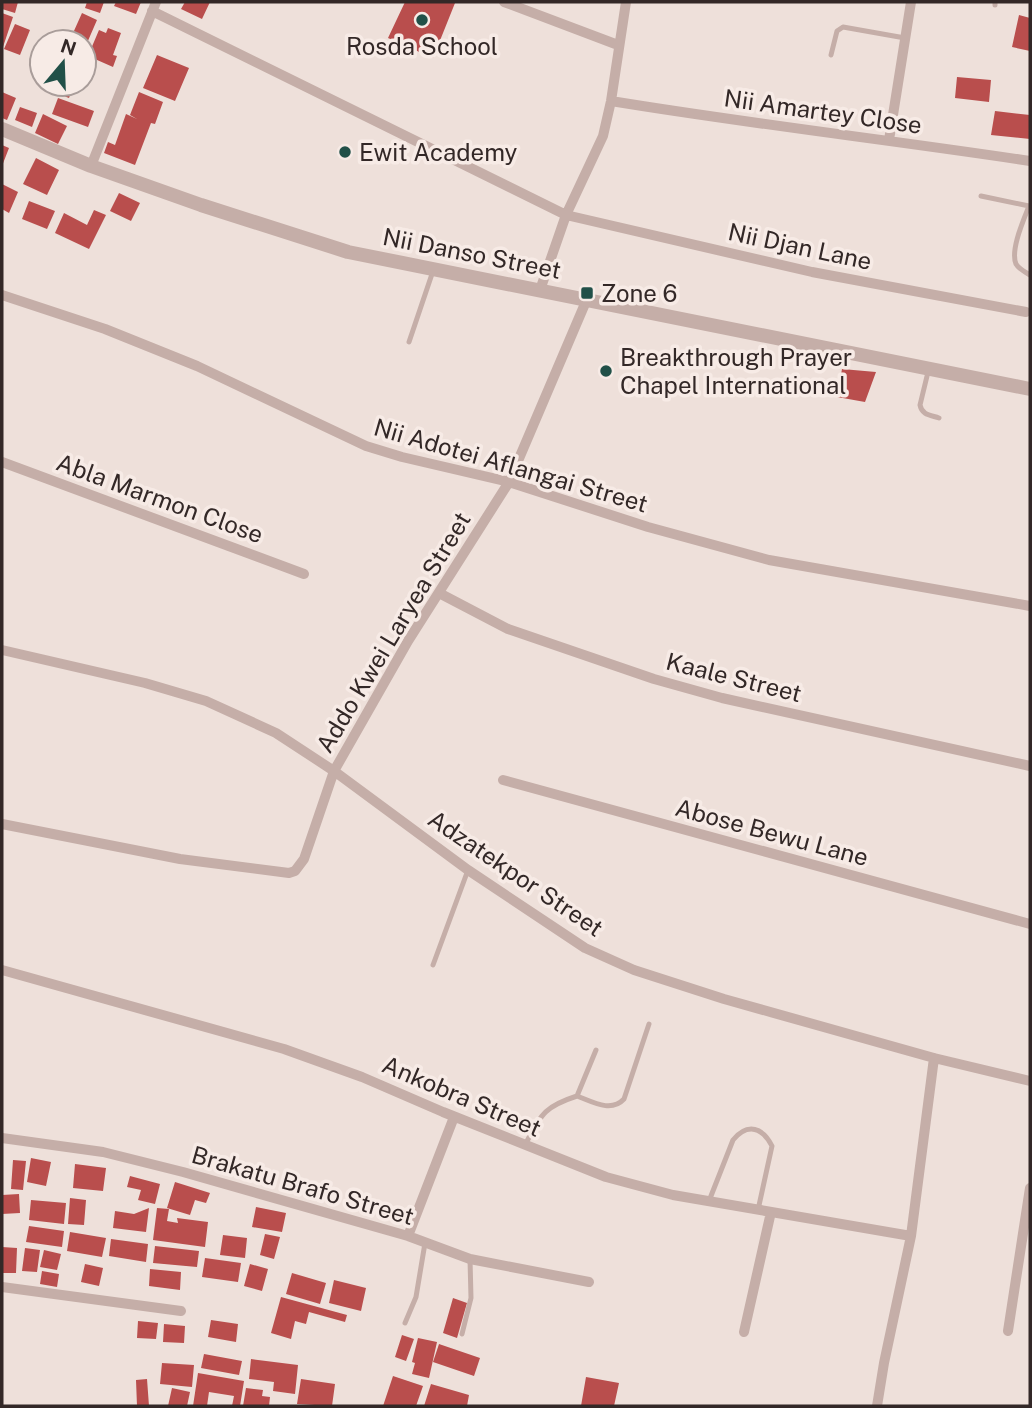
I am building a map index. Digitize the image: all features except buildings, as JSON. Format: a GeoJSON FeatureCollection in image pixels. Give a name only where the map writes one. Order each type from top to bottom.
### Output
{"type":"FeatureCollection","features":[{"type":"Feature","properties":{"kind":"street"},"geometry":{"type":"LineString","coordinates":[[504,2],[618,45]]}},
{"type":"Feature","properties":{"kind":"street"},"geometry":{"type":"LineString","coordinates":[[540,290],[566,215],[603,135],[611,100],[625,2]]}},
{"type":"Feature","properties":{"kind":"street"},"geometry":{"type":"LineString","coordinates":[[889,140],[911,2]]}},
{"type":"Feature","properties":{"kind":"street"},"geometry":{"type":"LineString","coordinates":[[91,166],[154,7]]}},
{"type":"Feature","properties":{"kind":"street","name":"Nii Djan Lane"},"geometry":{"type":"LineString","coordinates":[[154,7],[566,215],[812,272],[1028,310]]}},
{"type":"Feature","properties":{"kind":"street","name":"Nii Amartey Close"},"geometry":{"type":"LineString","coordinates":[[611,100],[727,120],[1030,161]]}},
{"type":"Feature","properties":{"kind":"street","name":"Nii Danso Street"},"geometry":{"type":"LineString","coordinates":[[2,129],[91,166],[348,252],[1030,389]]}},
{"type":"Feature","properties":{"kind":"street","name":"Nii Adotei Aflangai Street"},"geometry":{"type":"LineString","coordinates":[[2,295],[105,329],[197,366],[366,446],[402,457],[509,482],[648,527],[769,560],[1030,606]]}},
{"type":"Feature","properties":{"kind":"street","name":"Addo Kwei Laryea Street"},"geometry":{"type":"LineString","coordinates":[[2,824],[180,859],[289,873],[295,871],[304,859],[334,771],[408,641],[509,482],[587,299]]}},
{"type":"Feature","properties":{"kind":"street","name":"Abla Marmon Close"},"geometry":{"type":"LineString","coordinates":[[2,462],[304,574]]}},
{"type":"Feature","properties":{"kind":"street","name":"Kaale Street"},"geometry":{"type":"LineString","coordinates":[[439,593],[508,629],[665,682],[722,698],[1030,766]]}},
{"type":"Feature","properties":{"kind":"street","name":"Adzatekpor Street"},"geometry":{"type":"LineString","coordinates":[[2,650],[145,683],[206,701],[276,733],[334,771],[468,870],[585,948],[634,970],[724,999],[934,1058],[1030,1081]]}},
{"type":"Feature","properties":{"kind":"street","name":"Abose Bewu Lane"},"geometry":{"type":"LineString","coordinates":[[503,780],[1030,924]]}},
{"type":"Feature","properties":{"kind":"street","name":"Ankobra Street"},"geometry":{"type":"LineString","coordinates":[[2,970],[284,1049],[362,1077],[454,1117],[606,1177],[673,1195],[911,1236]]}},
{"type":"Feature","properties":{"kind":"street"},"geometry":{"type":"LineString","coordinates":[[877,1406],[911,1236],[934,1058]]}},
{"type":"Feature","properties":{"kind":"street"},"geometry":{"type":"LineString","coordinates":[[408,1236],[454,1117]]}},
{"type":"Feature","properties":{"kind":"street","name":"Brakatu Brafo Street"},"geometry":{"type":"LineString","coordinates":[[2,1138],[103,1152],[408,1236],[470,1259],[589,1282]]}},
{"type":"Feature","properties":{"kind":"street"},"geometry":{"type":"LineString","coordinates":[[1007,1331],[1030,1188]]}},
{"type":"Feature","properties":{"kind":"street"},"geometry":{"type":"LineString","coordinates":[[744,1332],[771,1212]]}},
{"type":"Feature","properties":{"kind":"street"},"geometry":{"type":"LineString","coordinates":[[2,1287],[181,1311]]}},
{"type":"Feature","properties":{"kind":"lane"},"geometry":{"type":"LineString","coordinates":[[831,55],[837,31],[843,27],[905,38]]}},
{"type":"Feature","properties":{"kind":"lane"},"geometry":{"type":"LineString","coordinates":[[981,196],[1030,204],[1017,240],[1015,261],[1030,275]]}},
{"type":"Feature","properties":{"kind":"lane"},"geometry":{"type":"LineString","coordinates":[[409,342],[433,271]]}},
{"type":"Feature","properties":{"kind":"lane"},"geometry":{"type":"LineString","coordinates":[[929,369],[921,410],[939,418]]}},
{"type":"Feature","properties":{"kind":"lane"},"geometry":{"type":"LineString","coordinates":[[433,965],[468,870]]}},
{"type":"Feature","properties":{"kind":"lane"},"geometry":{"type":"LineString","coordinates":[[525,1145],[539,1118],[553,1104],[577,1096],[609,1107],[618,1106],[624,1099],[649,1024]]}},
{"type":"Feature","properties":{"kind":"lane"},"geometry":{"type":"LineString","coordinates":[[577,1096],[596,1050]]}},
{"type":"Feature","properties":{"kind":"lane"},"geometry":{"type":"LineString","coordinates":[[709,1201],[733,1140],[739,1132],[757,1130],[766,1135],[772,1146],[757,1210]]}},
{"type":"Feature","properties":{"kind":"lane"},"geometry":{"type":"LineString","coordinates":[[405,1323],[416,1297],[425,1243]]}},
{"type":"Feature","properties":{"kind":"lane"},"geometry":{"type":"LineString","coordinates":[[462,1334],[471,1297],[470,1259]]}},
{"type":"Feature","properties":{"kind":"place","name":"Rosda School"},"geometry":{"type":"Point","coordinates":[422,20]}},
{"type":"Feature","properties":{"kind":"place","name":"Ewit Academy"},"geometry":{"type":"Point","coordinates":[345,152]}},
{"type":"Feature","properties":{"kind":"place","name":"Zone 6"},"geometry":{"type":"Point","coordinates":[587,293]}},
{"type":"Feature","properties":{"kind":"place","name":"Breakthrough Prayer Chapel International"},"geometry":{"type":"Point","coordinates":[606,371]}}]}
